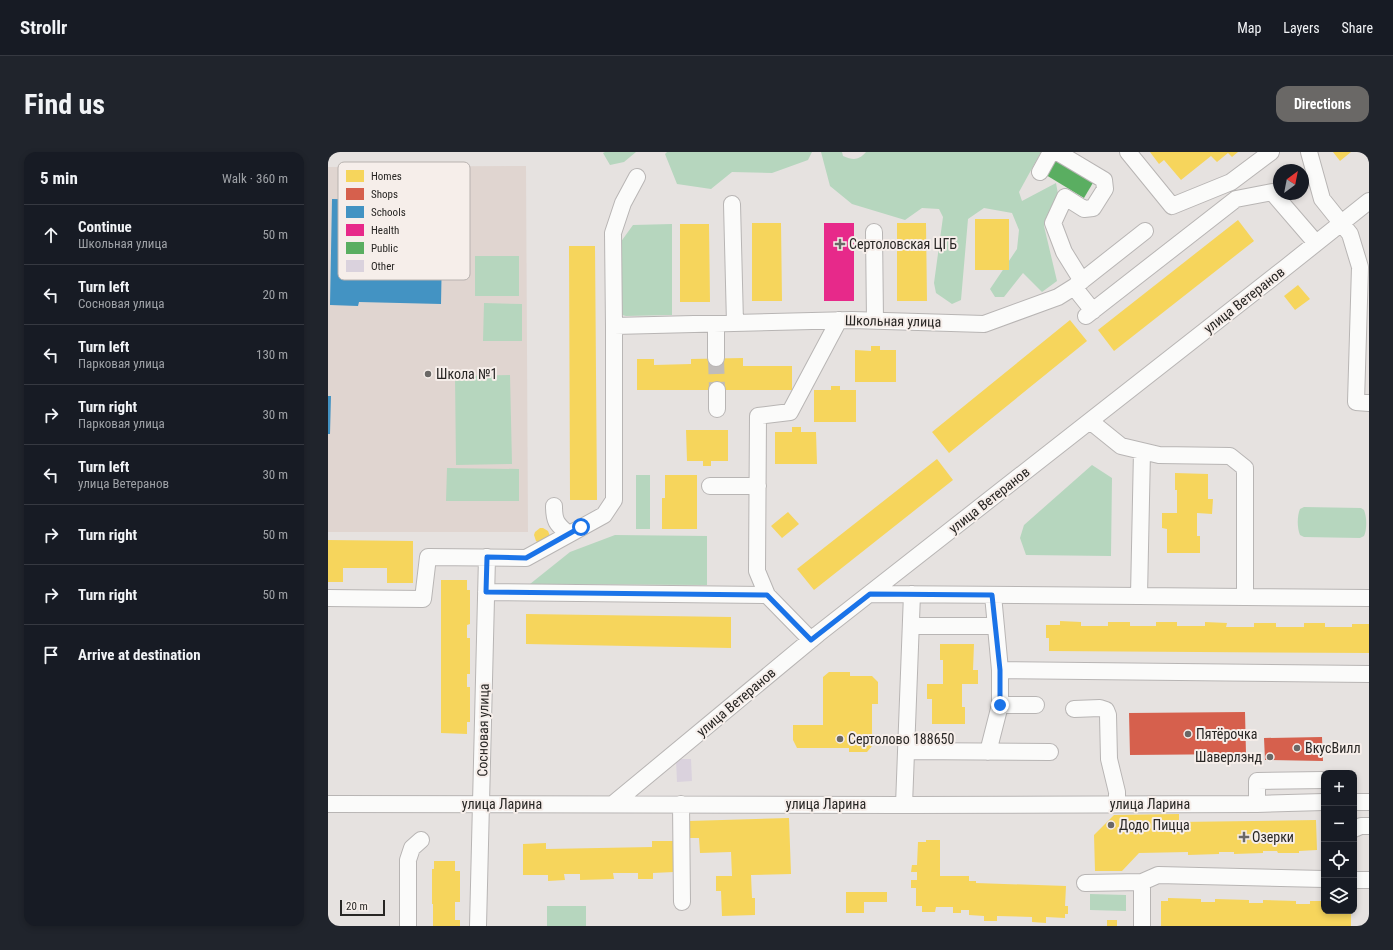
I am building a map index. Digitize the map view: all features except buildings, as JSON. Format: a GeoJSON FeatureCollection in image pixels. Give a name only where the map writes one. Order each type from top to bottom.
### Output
{"type":"FeatureCollection","features":[{"type":"Feature","properties":{"kind":"street"},"geometry":{"type":"LineString","coordinates":[[1040,172],[1051,152]]}},
{"type":"Feature","properties":{"kind":"street"},"geometry":{"type":"LineString","coordinates":[[1057,152],[1104,180],[1105,190],[1092,208],[1084,209],[1065,197],[1053,222],[1090,314],[1236,199],[1272,192],[1316,243]]}},
{"type":"Feature","properties":{"kind":"street"},"geometry":{"type":"LineString","coordinates":[[1128,152],[1172,206],[1231,182],[1271,152]]}},
{"type":"Feature","properties":{"kind":"street"},"geometry":{"type":"LineString","coordinates":[[1309,152],[1322,199],[1345,220],[1360,267],[1356,402],[1369,403]]}},
{"type":"Feature","properties":{"kind":"street"},"geometry":{"type":"LineString","coordinates":[[328,598],[423,599],[428,557],[526,558],[604,515],[614,500],[613,233],[623,204],[637,177]]}},
{"type":"Feature","properties":{"kind":"street","name":"улица Ветеранов"},"geometry":{"type":"LineString","coordinates":[[613,804],[811,640],[1369,201]]}},
{"type":"Feature","properties":{"kind":"street"},"geometry":{"type":"LineString","coordinates":[[732,204],[735,323]]}},
{"type":"Feature","properties":{"kind":"street"},"geometry":{"type":"LineString","coordinates":[[1345,220],[1369,216]]}},
{"type":"Feature","properties":{"kind":"street","name":"Школьная улица"},"geometry":{"type":"LineString","coordinates":[[614,326],[839,320],[984,324],[1058,297],[1078,284],[1145,231]]}},
{"type":"Feature","properties":{"kind":"street"},"geometry":{"type":"LineString","coordinates":[[874,232],[875,320]]}},
{"type":"Feature","properties":{"kind":"street"},"geometry":{"type":"LineString","coordinates":[[811,640],[767,595],[757,571],[758,416],[790,412],[839,320]]}},
{"type":"Feature","properties":{"kind":"street"},"geometry":{"type":"LineString","coordinates":[[716,324],[716,358]]}},
{"type":"Feature","properties":{"kind":"street"},"geometry":{"type":"LineString","coordinates":[[717,390],[717,409]]}},
{"type":"Feature","properties":{"kind":"street"},"geometry":{"type":"LineString","coordinates":[[1090,421],[1121,446],[1159,455],[1230,456],[1245,468],[1245,597]]}},
{"type":"Feature","properties":{"kind":"street"},"geometry":{"type":"LineString","coordinates":[[1140,596],[1142,451]]}},
{"type":"Feature","properties":{"kind":"street"},"geometry":{"type":"LineString","coordinates":[[710,486],[758,486]]}},
{"type":"Feature","properties":{"kind":"street"},"geometry":{"type":"LineString","coordinates":[[554,506],[554,517],[557,523],[568,534]]}},
{"type":"Feature","properties":{"kind":"street","name":"Сосновая улица"},"geometry":{"type":"LineString","coordinates":[[478,926],[487,557]]}},
{"type":"Feature","properties":{"kind":"street"},"geometry":{"type":"LineString","coordinates":[[486,592],[767,595]]}},
{"type":"Feature","properties":{"kind":"street"},"geometry":{"type":"LineString","coordinates":[[870,594],[1369,598]]}},
{"type":"Feature","properties":{"kind":"street"},"geometry":{"type":"LineString","coordinates":[[904,804],[912,594]]}},
{"type":"Feature","properties":{"kind":"street"},"geometry":{"type":"LineString","coordinates":[[988,752],[1000,705],[1000,670],[992,595]]}},
{"type":"Feature","properties":{"kind":"street"},"geometry":{"type":"LineString","coordinates":[[911,626],[996,626]]}},
{"type":"Feature","properties":{"kind":"street"},"geometry":{"type":"LineString","coordinates":[[1000,670],[1369,674]]}},
{"type":"Feature","properties":{"kind":"street"},"geometry":{"type":"LineString","coordinates":[[1000,705],[1036,705]]}},
{"type":"Feature","properties":{"kind":"street"},"geometry":{"type":"LineString","coordinates":[[1074,709],[1100,708],[1106,710],[1108,715],[1109,759],[1117,792],[1117,804]]}},
{"type":"Feature","properties":{"kind":"street"},"geometry":{"type":"LineString","coordinates":[[906,751],[1050,752]]}},
{"type":"Feature","properties":{"kind":"street"},"geometry":{"type":"LineString","coordinates":[[1257,804],[1257,781],[1321,780]]}},
{"type":"Feature","properties":{"kind":"street","name":"улица Ларина"},"geometry":{"type":"LineString","coordinates":[[328,804],[1257,804],[1321,802]]}},
{"type":"Feature","properties":{"kind":"street"},"geometry":{"type":"LineString","coordinates":[[1357,802],[1369,802]]}},
{"type":"Feature","properties":{"kind":"street"},"geometry":{"type":"LineString","coordinates":[[681,804],[682,902]]}},
{"type":"Feature","properties":{"kind":"street"},"geometry":{"type":"LineString","coordinates":[[1357,828],[1369,826]]}},
{"type":"Feature","properties":{"kind":"street"},"geometry":{"type":"LineString","coordinates":[[408,926],[408,860],[412,848],[421,840]]}},
{"type":"Feature","properties":{"kind":"street"},"geometry":{"type":"LineString","coordinates":[[1085,883],[1142,882],[1158,875],[1321,879]]}},
{"type":"Feature","properties":{"kind":"street"},"geometry":{"type":"LineString","coordinates":[[1357,880],[1369,880]]}},
{"type":"Feature","properties":{"kind":"street"},"geometry":{"type":"LineString","coordinates":[[1142,882],[1142,926]]}},
{"type":"Feature","properties":{"kind":"shaded area","name":"Школа №1"},"geometry":{"type":"Polygon","coordinates":[[[470,166],[526,166],[528,532],[328,532],[328,167],[338,167],[338,280],[470,280],[470,166]]]}},
{"type":"Feature","properties":{"kind":"green space"},"geometry":{"type":"Polygon","coordinates":[[[636,152],[624,162],[610,165],[603,153],[636,152]]]}},
{"type":"Feature","properties":{"kind":"green space"},"geometry":{"type":"Polygon","coordinates":[[[667,152],[812,152],[808,160],[772,173],[732,172],[711,189],[677,184],[665,154],[667,152]]]}},
{"type":"Feature","properties":{"kind":"green space"},"geometry":{"type":"Polygon","coordinates":[[[821,152],[842,152],[843,156],[855,159],[866,152],[1041,152],[1019,192],[1022,201],[1056,183],[1058,194],[1044,226],[1057,281],[1042,292],[1023,273],[1004,297],[995,297],[990,289],[1017,249],[1019,230],[1012,213],[984,208],[968,219],[961,300],[952,304],[936,293],[934,283],[943,217],[939,209],[922,208],[905,220],[852,204],[830,186],[821,152]]]}},
{"type":"Feature","properties":{"kind":"green space"},"geometry":{"type":"Polygon","coordinates":[[[672,224],[672,315],[622,315],[620,243],[633,225],[672,224]]]}},
{"type":"Feature","properties":{"kind":"green space"},"geometry":{"type":"Polygon","coordinates":[[[475,256],[519,256],[519,296],[475,296],[475,256]]]}},
{"type":"Feature","properties":{"kind":"green space"},"geometry":{"type":"Polygon","coordinates":[[[484,303],[522,304],[522,341],[483,341],[484,303]]]}},
{"type":"Feature","properties":{"kind":"green space"},"geometry":{"type":"Polygon","coordinates":[[[510,375],[512,464],[456,465],[455,376],[510,375]]]}},
{"type":"Feature","properties":{"kind":"green space"},"geometry":{"type":"Polygon","coordinates":[[[1092,465],[1112,478],[1111,556],[1026,555],[1020,538],[1024,525],[1092,465]]]}},
{"type":"Feature","properties":{"kind":"green space"},"geometry":{"type":"Polygon","coordinates":[[[447,468],[519,469],[519,501],[446,501],[447,468]]]}},
{"type":"Feature","properties":{"kind":"green space"},"geometry":{"type":"Polygon","coordinates":[[[636,475],[650,475],[650,529],[636,529],[636,475]]]}},
{"type":"Feature","properties":{"kind":"green space"},"geometry":{"type":"Polygon","coordinates":[[[1304,507],[1361,508],[1364,510],[1366,520],[1366,530],[1364,536],[1360,538],[1304,537],[1300,535],[1298,529],[1298,515],[1300,509],[1304,507]]]}},
{"type":"Feature","properties":{"kind":"green space"},"geometry":{"type":"Polygon","coordinates":[[[615,535],[707,536],[707,585],[530,584],[570,552],[615,535]]]}},
{"type":"Feature","properties":{"kind":"green space"},"geometry":{"type":"Polygon","coordinates":[[[1090,894],[1126,895],[1126,911],[1090,910],[1090,894]]]}},
{"type":"Feature","properties":{"kind":"green space"},"geometry":{"type":"Polygon","coordinates":[[[547,906],[586,906],[586,926],[547,926],[547,906]]]}},
{"type":"Feature","properties":{"kind":"tunnel"},"geometry":{"type":"LineString","coordinates":[[716,358],[717,390]]}},
{"type":"Feature","properties":{"kind":"place","name":"Сертоловская ЦГБ"},"geometry":{"type":"Point","coordinates":[840,244]}},
{"type":"Feature","properties":{"kind":"place","name":"Школа №1"},"geometry":{"type":"Point","coordinates":[428,374]}},
{"type":"Feature","properties":{"kind":"place","name":"Пятёрочка"},"geometry":{"type":"Point","coordinates":[1188,734]}},
{"type":"Feature","properties":{"kind":"place","name":"Сертолово 188650"},"geometry":{"type":"Point","coordinates":[840,739]}},
{"type":"Feature","properties":{"kind":"place","name":"ВкусВилл"},"geometry":{"type":"Point","coordinates":[1297,748]}},
{"type":"Feature","properties":{"kind":"place","name":"Шаверлэнд"},"geometry":{"type":"Point","coordinates":[1270,757]}},
{"type":"Feature","properties":{"kind":"place","name":"Додо Пицца"},"geometry":{"type":"Point","coordinates":[1111,825]}},
{"type":"Feature","properties":{"kind":"place","name":"Озерки"},"geometry":{"type":"Point","coordinates":[1244,837]}},
{"type":"Feature","properties":{"kind":"route"},"geometry":{"type":"LineString","coordinates":[[581,527],[526,558],[487,557],[486,592],[767,595],[811,640],[870,594],[992,595],[1000,670],[1000,705]]}}]}
